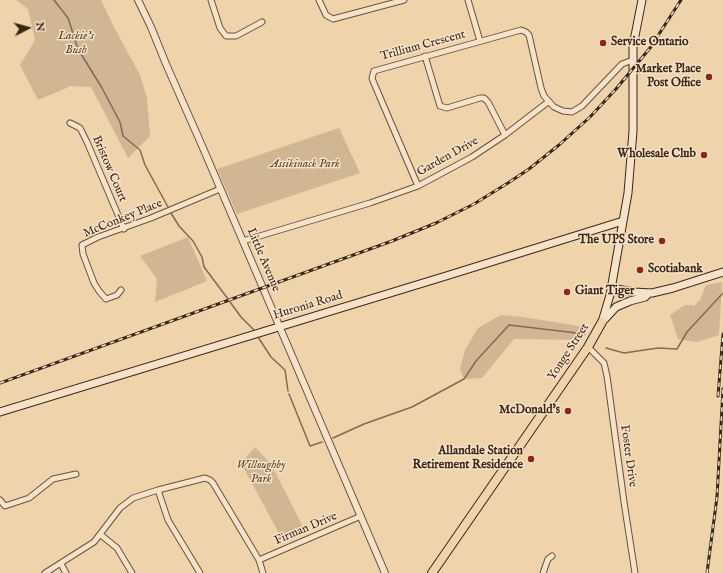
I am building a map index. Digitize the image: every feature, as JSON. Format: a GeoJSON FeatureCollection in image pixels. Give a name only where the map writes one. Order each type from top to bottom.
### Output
{"type":"FeatureCollection","features":[{"type":"Feature","properties":{"kind":"main road","name":"Yonge Street"},"geometry":{"type":"LineString","coordinates":[[432,573],[588,348],[602,322],[611,288],[628,193],[633,146],[634,38],[642,0]]}},
{"type":"Feature","properties":{"kind":"main road","name":"Huronia Road"},"geometry":{"type":"LineString","coordinates":[[0,412],[623,221]]}},
{"type":"Feature","properties":{"kind":"main road"},"geometry":{"type":"LineString","coordinates":[[611,288],[649,293],[673,288],[723,272]]}},
{"type":"Feature","properties":{"kind":"main road"},"geometry":{"type":"LineString","coordinates":[[602,322],[616,307],[645,297],[649,293]]}},
{"type":"Feature","properties":{"kind":"street","name":"Little Avenue"},"geometry":{"type":"LineString","coordinates":[[138,0],[152,27],[166,64],[385,573]]}},
{"type":"Feature","properties":{"kind":"street"},"geometry":{"type":"LineString","coordinates":[[210,0],[220,28],[226,36],[236,36],[262,22]]}},
{"type":"Feature","properties":{"kind":"street"},"geometry":{"type":"LineString","coordinates":[[319,0],[326,15],[333,19],[404,0]]}},
{"type":"Feature","properties":{"kind":"street"},"geometry":{"type":"LineString","coordinates":[[468,0],[480,41]]}},
{"type":"Feature","properties":{"kind":"street","name":"Trillium Crescent"},"geometry":{"type":"LineString","coordinates":[[418,186],[372,78],[374,71],[377,69],[521,30],[529,35],[541,88],[548,102]]}},
{"type":"Feature","properties":{"kind":"street"},"geometry":{"type":"LineString","coordinates":[[425,56],[440,106],[447,108],[484,98],[488,102],[505,135]]}},
{"type":"Feature","properties":{"kind":"street"},"geometry":{"type":"LineString","coordinates":[[548,102],[554,107],[563,111],[572,112],[577,110],[622,64],[633,60]]}},
{"type":"Feature","properties":{"kind":"street","name":"Garden Drive"},"geometry":{"type":"LineString","coordinates":[[242,241],[370,203],[418,186],[464,162],[505,135],[548,102]]}},
{"type":"Feature","properties":{"kind":"street","name":"Bristow Court"},"geometry":{"type":"LineString","coordinates":[[70,123],[80,128],[124,229]]}},
{"type":"Feature","properties":{"kind":"street","name":"McConkey Place"},"geometry":{"type":"LineString","coordinates":[[121,290],[117,295],[106,299],[99,291],[94,283],[82,254],[82,245],[98,237],[124,229],[220,189]]}},
{"type":"Feature","properties":{"kind":"street","name":"Foster Drive"},"geometry":{"type":"LineString","coordinates":[[588,348],[604,363],[607,376],[635,573]]}},
{"type":"Feature","properties":{"kind":"street"},"geometry":{"type":"LineString","coordinates":[[0,500],[5,506],[22,501],[34,495],[53,478],[76,474]]}},
{"type":"Feature","properties":{"kind":"street"},"geometry":{"type":"LineString","coordinates":[[45,573],[89,547],[101,535],[120,508],[127,502],[140,495],[200,478],[205,478],[210,480],[259,560],[263,573]]}},
{"type":"Feature","properties":{"kind":"street"},"geometry":{"type":"LineString","coordinates":[[158,490],[168,520],[200,573]]}},
{"type":"Feature","properties":{"kind":"street","name":"Firman Drive"},"geometry":{"type":"LineString","coordinates":[[259,560],[361,516]]}},
{"type":"Feature","properties":{"kind":"street"},"geometry":{"type":"LineString","coordinates":[[101,535],[117,548],[132,573]]}},
{"type":"Feature","properties":{"kind":"street"},"geometry":{"type":"LineString","coordinates":[[543,573],[548,559],[552,556]]}},
{"type":"Feature","properties":{"kind":"street"},"geometry":{"type":"LineString","coordinates":[[61,564],[66,573]]}},
{"type":"Feature","properties":{"kind":"green space","name":"Lackie's Bush"},"geometry":{"type":"Polygon","coordinates":[[[16,0],[101,0],[140,75],[147,98],[150,136],[128,158],[91,87],[71,86],[38,100],[20,65],[35,40],[28,9],[16,0]]]}},
{"type":"Feature","properties":{"kind":"green space","name":"Assikinack Park"},"geometry":{"type":"Polygon","coordinates":[[[339,128],[360,173],[237,214],[217,169],[339,128]]]}},
{"type":"Feature","properties":{"kind":"green space"},"geometry":{"type":"Polygon","coordinates":[[[188,237],[207,281],[155,302],[157,279],[140,256],[188,237]]]}},
{"type":"Feature","properties":{"kind":"green space"},"geometry":{"type":"Polygon","coordinates":[[[722,282],[719,335],[697,342],[678,339],[670,315],[685,305],[694,306],[700,300],[706,285],[722,282]]]}},
{"type":"Feature","properties":{"kind":"green space"},"geometry":{"type":"Polygon","coordinates":[[[501,315],[585,327],[582,340],[514,339],[482,378],[464,379],[460,369],[465,350],[478,328],[501,315]]]}},
{"type":"Feature","properties":{"kind":"green space","name":"Willoughby Park"},"geometry":{"type":"Polygon","coordinates":[[[255,447],[271,464],[305,531],[282,539],[241,463],[255,447]]]}},
{"type":"Feature","properties":{"kind":"waterway"},"geometry":{"type":"LineString","coordinates":[[54,0],[68,18],[78,49],[102,88],[120,122],[123,136],[140,150],[145,165],[168,207]]}},
{"type":"Feature","properties":{"kind":"waterway"},"geometry":{"type":"LineString","coordinates":[[171,213],[179,226],[193,241],[202,257],[204,267],[228,299]]}},
{"type":"Feature","properties":{"kind":"waterway"},"geometry":{"type":"LineString","coordinates":[[606,348],[624,353],[658,348],[677,349],[687,332],[723,293]]}},
{"type":"Feature","properties":{"kind":"waterway"},"geometry":{"type":"LineString","coordinates":[[230,302],[241,317],[254,330]]}},
{"type":"Feature","properties":{"kind":"waterway"},"geometry":{"type":"LineString","coordinates":[[333,438],[364,424],[412,407],[464,379],[476,361],[509,325],[585,334]]}},
{"type":"Feature","properties":{"kind":"waterway"},"geometry":{"type":"LineString","coordinates":[[258,337],[271,357],[285,370],[288,391]]}},
{"type":"Feature","properties":{"kind":"waterway"},"geometry":{"type":"LineString","coordinates":[[289,394],[310,446],[322,442]]}},
{"type":"Feature","properties":{"kind":"railway"},"geometry":{"type":"LineString","coordinates":[[0,383],[392,241],[436,223],[474,204],[529,169],[590,117],[616,89],[650,48],[681,0]]}},
{"type":"Feature","properties":{"kind":"railway"},"geometry":{"type":"LineString","coordinates":[[718,396],[723,334]]}},
{"type":"Feature","properties":{"kind":"railway"},"geometry":{"type":"LineString","coordinates":[[707,573],[717,497],[723,389]]}},
{"type":"Feature","properties":{"kind":"place","name":"Service Ontario"},"geometry":{"type":"Point","coordinates":[603,43]}},
{"type":"Feature","properties":{"kind":"place","name":"Market Place Post Office"},"geometry":{"type":"Point","coordinates":[709,77]}},
{"type":"Feature","properties":{"kind":"place","name":"Wholesale Club"},"geometry":{"type":"Point","coordinates":[704,155]}},
{"type":"Feature","properties":{"kind":"place","name":"The UPS Store"},"geometry":{"type":"Point","coordinates":[662,241]}},
{"type":"Feature","properties":{"kind":"place","name":"Scotiabank"},"geometry":{"type":"Point","coordinates":[640,270]}},
{"type":"Feature","properties":{"kind":"place","name":"Giant Tiger"},"geometry":{"type":"Point","coordinates":[567,292]}},
{"type":"Feature","properties":{"kind":"place","name":"McDonald's"},"geometry":{"type":"Point","coordinates":[568,411]}},
{"type":"Feature","properties":{"kind":"place","name":"Allandale Station Retirement Residence"},"geometry":{"type":"Point","coordinates":[531,459]}}]}
